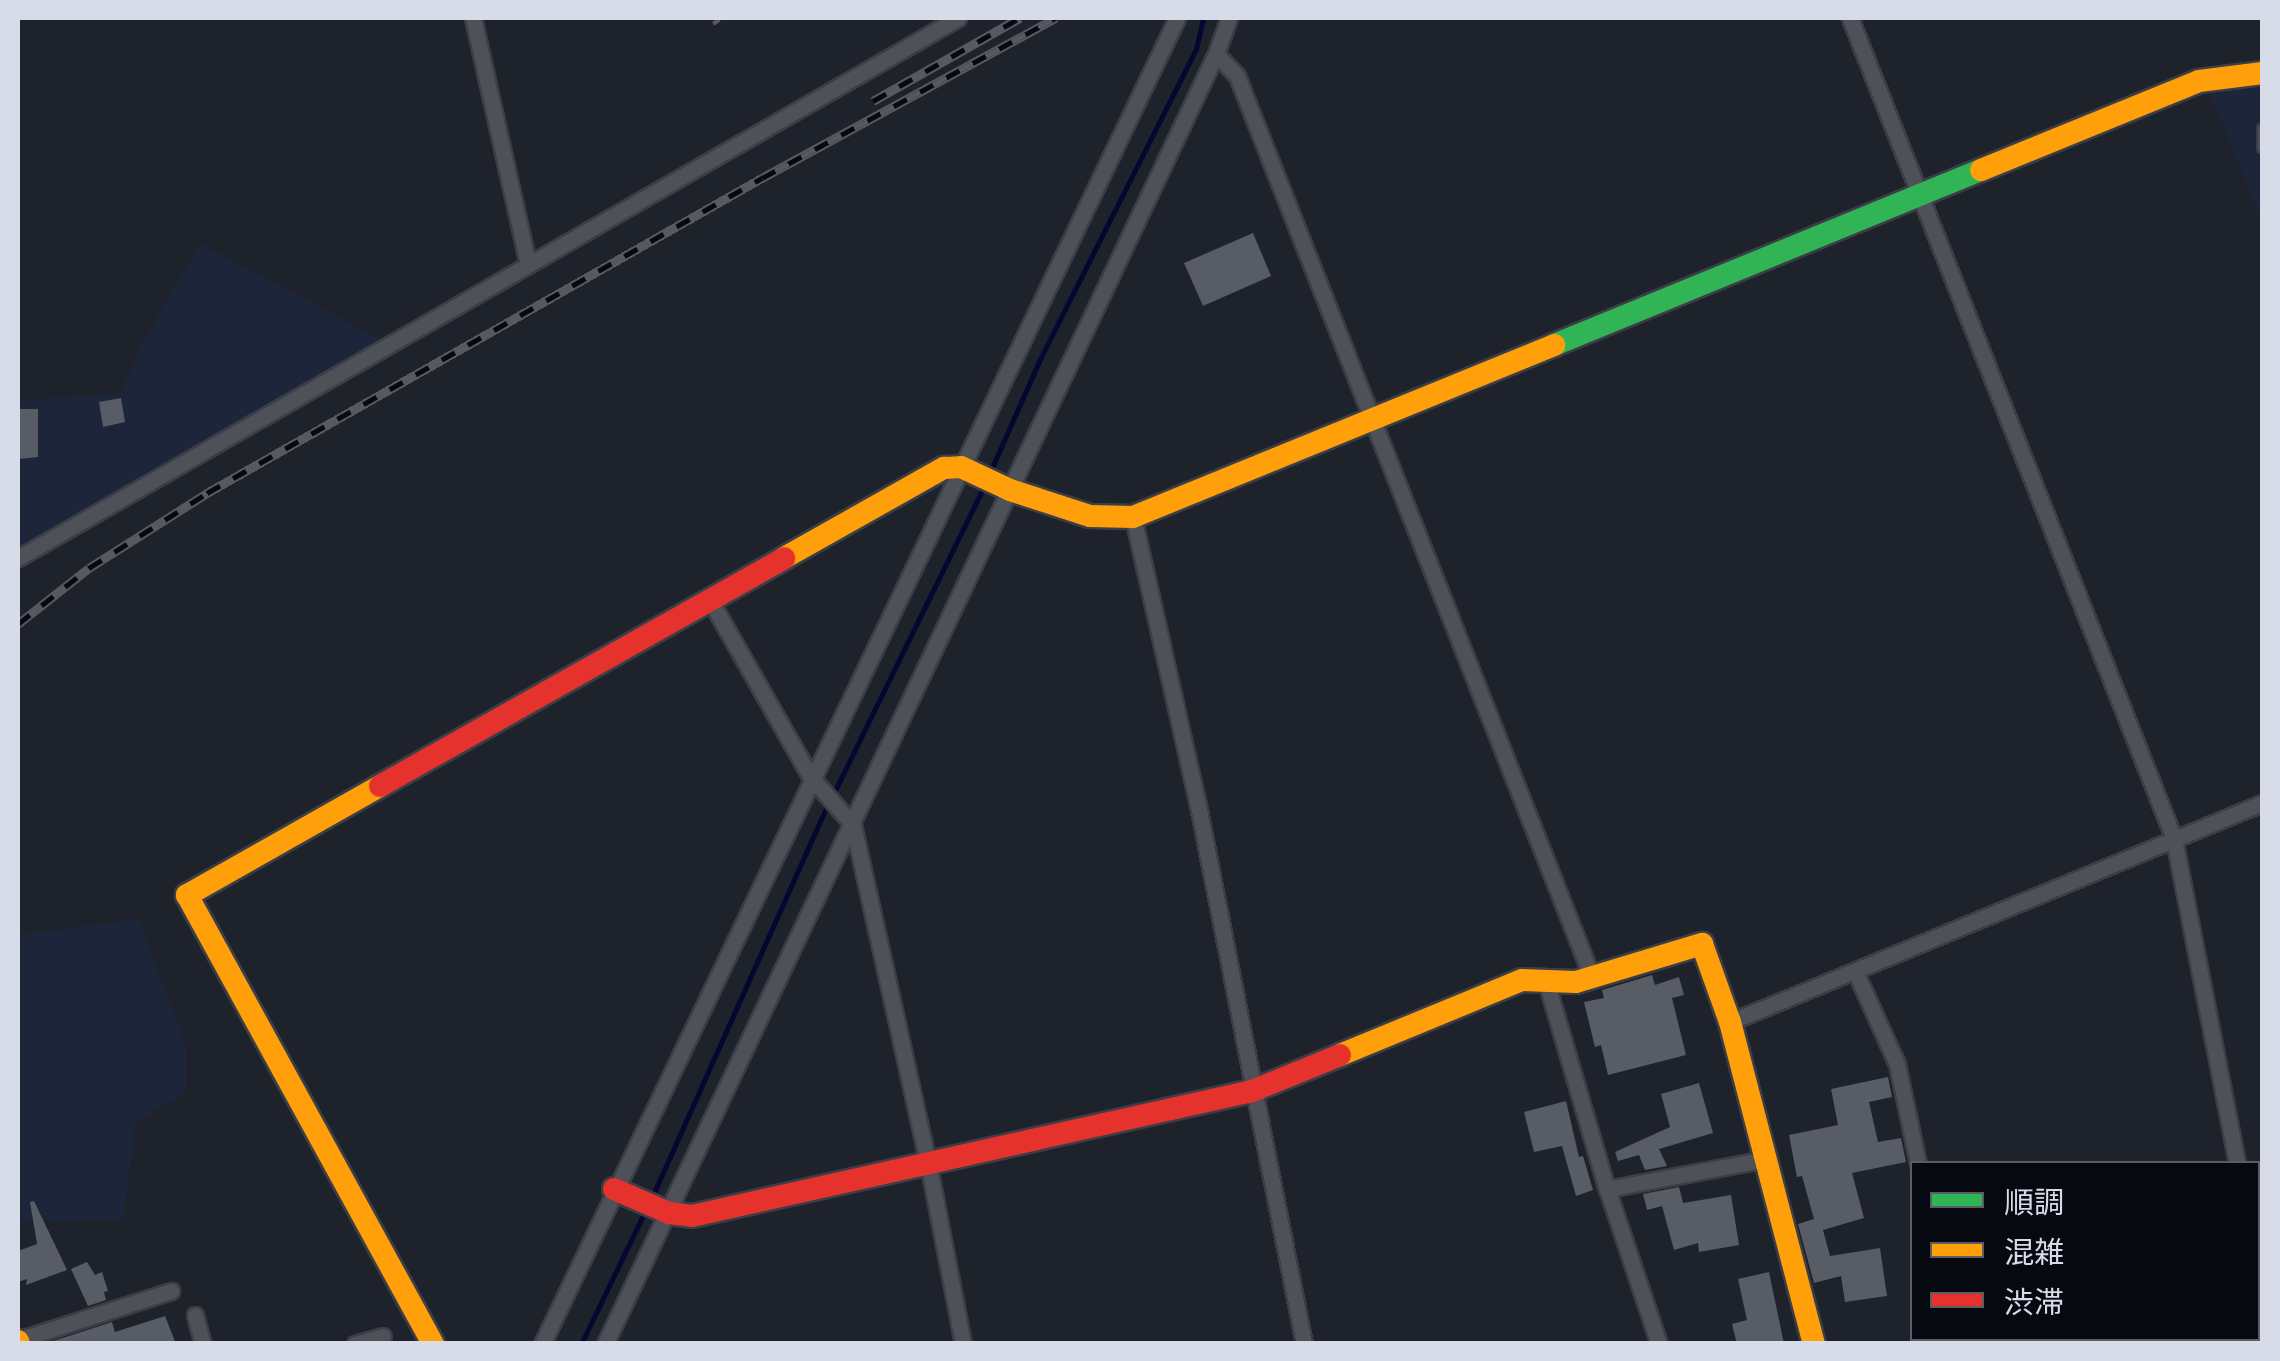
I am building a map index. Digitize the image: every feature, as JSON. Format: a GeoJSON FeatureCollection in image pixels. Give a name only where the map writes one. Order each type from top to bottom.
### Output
{"type":"FeatureCollection","features":[{"type":"Feature","properties":{"kind":"street"},"geometry":{"type":"LineString","coordinates":[[473,18],[528,264]]}},
{"type":"Feature","properties":{"kind":"street"},"geometry":{"type":"LineString","coordinates":[[18,558],[958,18]]}},
{"type":"Feature","properties":{"kind":"street"},"geometry":{"type":"LineString","coordinates":[[542,1344],[810,776],[1177,18]]}},
{"type":"Feature","properties":{"kind":"street"},"geometry":{"type":"LineString","coordinates":[[604,1344],[853,825],[864,791],[1216,54],[1229,18]]}},
{"type":"Feature","properties":{"kind":"street"},"geometry":{"type":"LineString","coordinates":[[1850,18],[2174,839],[2237,1161]]}},
{"type":"Feature","properties":{"kind":"street"},"geometry":{"type":"LineString","coordinates":[[1216,54],[1237,76],[1592,977]]}},
{"type":"Feature","properties":{"kind":"street"},"geometry":{"type":"LineString","coordinates":[[434,1344],[187,896],[944,468],[961,467],[1010,490],[1090,516],[1133,517],[1922,197],[2199,80],[2262,73]]}},
{"type":"Feature","properties":{"kind":"street"},"geometry":{"type":"LineString","coordinates":[[1133,517],[1198,805],[1304,1344]]}},
{"type":"Feature","properties":{"kind":"street"},"geometry":{"type":"LineString","coordinates":[[710,600],[810,776],[853,825],[928,1162],[963,1344]]}},
{"type":"Feature","properties":{"kind":"street"},"geometry":{"type":"LineString","coordinates":[[1730,1022],[2262,803]]}},
{"type":"Feature","properties":{"kind":"street"},"geometry":{"type":"LineString","coordinates":[[614,1189],[669,1213],[692,1216],[1252,1091],[1522,980],[1576,982],[1702,944],[1730,1022],[1814,1344]]}},
{"type":"Feature","properties":{"kind":"street"},"geometry":{"type":"LineString","coordinates":[[1855,971],[1897,1064],[1917,1161]]}},
{"type":"Feature","properties":{"kind":"street"},"geometry":{"type":"LineString","coordinates":[[1546,981],[1606,1189],[1659,1344]]}},
{"type":"Feature","properties":{"kind":"street"},"geometry":{"type":"LineString","coordinates":[[1606,1189],[1766,1158]]}},
{"type":"Feature","properties":{"kind":"street"},"geometry":{"type":"LineString","coordinates":[[18,1341],[171,1291]]}},
{"type":"Feature","properties":{"kind":"street"},"geometry":{"type":"LineString","coordinates":[[195,1314],[203,1344]]}},
{"type":"Feature","properties":{"kind":"street"},"geometry":{"type":"LineString","coordinates":[[355,1344],[383,1336]]}},
{"type":"Feature","properties":{"kind":"lane"},"geometry":{"type":"LineString","coordinates":[[2262,129],[2262,148]]}},
{"type":"Feature","properties":{"kind":"path"},"geometry":{"type":"LineString","coordinates":[[712,24],[722,18]]}},
{"type":"Feature","properties":{"kind":"shaded area"},"geometry":{"type":"Polygon","coordinates":[[[2262,87],[2262,220],[2209,92],[2262,87]]]}},
{"type":"Feature","properties":{"kind":"shaded area"},"geometry":{"type":"Polygon","coordinates":[[[200,243],[382,340],[18,553],[18,400],[120,394],[144,340],[200,243]]]}},
{"type":"Feature","properties":{"kind":"shaded area"},"geometry":{"type":"Polygon","coordinates":[[[138,919],[186,1045],[186,1092],[136,1123],[123,1220],[18,1221],[18,935],[138,919]]]}},
{"type":"Feature","properties":{"kind":"building"},"geometry":{"type":"Polygon","coordinates":[[[1253,233],[1271,276],[1203,306],[1184,263],[1253,233]]]}},
{"type":"Feature","properties":{"kind":"building"},"geometry":{"type":"Polygon","coordinates":[[[121,398],[125,422],[103,427],[99,402],[121,398]]]}},
{"type":"Feature","properties":{"kind":"building"},"geometry":{"type":"Polygon","coordinates":[[[18,409],[38,409],[38,457],[18,459],[18,409]]]}},
{"type":"Feature","properties":{"kind":"building"},"geometry":{"type":"Polygon","coordinates":[[[1652,975],[1655,985],[1679,977],[1684,995],[1672,998],[1686,1055],[1608,1075],[1601,1045],[1595,1047],[1584,1002],[1604,998],[1602,990],[1652,975]]]}},
{"type":"Feature","properties":{"kind":"building"},"geometry":{"type":"Polygon","coordinates":[[[1888,1077],[1892,1097],[1869,1102],[1878,1142],[1901,1138],[1906,1162],[1852,1173],[1864,1218],[1823,1230],[1830,1256],[1880,1248],[1887,1296],[1845,1302],[1841,1276],[1814,1283],[1798,1224],[1814,1219],[1802,1176],[1797,1177],[1789,1135],[1838,1125],[1831,1089],[1888,1077]]]}},
{"type":"Feature","properties":{"kind":"building"},"geometry":{"type":"Polygon","coordinates":[[[1699,1083],[1713,1133],[1659,1149],[1667,1166],[1645,1170],[1639,1155],[1618,1161],[1615,1152],[1670,1127],[1661,1094],[1699,1083]]]}},
{"type":"Feature","properties":{"kind":"building"},"geometry":{"type":"Polygon","coordinates":[[[1566,1101],[1579,1157],[1583,1156],[1593,1190],[1576,1196],[1562,1146],[1534,1152],[1524,1112],[1566,1101]]]}},
{"type":"Feature","properties":{"kind":"building"},"geometry":{"type":"Polygon","coordinates":[[[1679,1187],[1683,1203],[1731,1195],[1739,1245],[1699,1252],[1698,1243],[1674,1250],[1662,1206],[1647,1210],[1643,1194],[1679,1187]]]}},
{"type":"Feature","properties":{"kind":"building"},"geometry":{"type":"Polygon","coordinates":[[[34,1201],[67,1270],[26,1285],[27,1279],[18,1282],[18,1251],[37,1244],[30,1202],[34,1201]]]}},
{"type":"Feature","properties":{"kind":"building"},"geometry":{"type":"Polygon","coordinates":[[[87,1262],[95,1275],[102,1272],[108,1291],[104,1292],[106,1300],[88,1306],[71,1269],[87,1262]]]}},
{"type":"Feature","properties":{"kind":"building"},"geometry":{"type":"Polygon","coordinates":[[[1769,1272],[1784,1344],[1737,1344],[1732,1324],[1747,1320],[1738,1279],[1769,1272]]]}},
{"type":"Feature","properties":{"kind":"building"},"geometry":{"type":"Polygon","coordinates":[[[165,1316],[176,1344],[44,1344],[112,1322],[115,1332],[165,1316]]]}},
{"type":"Feature","properties":{"kind":"waterway"},"geometry":{"type":"LineString","coordinates":[[990,472],[1040,359],[1196,49],[1203,18]]}},
{"type":"Feature","properties":{"kind":"waterway"},"geometry":{"type":"LineString","coordinates":[[652,1197],[821,819],[984,487]]}},
{"type":"Feature","properties":{"kind":"waterway"},"geometry":{"type":"LineString","coordinates":[[581,1344],[645,1211]]}},
{"type":"Feature","properties":{"kind":"railway"},"geometry":{"type":"LineString","coordinates":[[873,101],[1020,18]]}},
{"type":"Feature","properties":{"kind":"railway"},"geometry":{"type":"LineString","coordinates":[[18,624],[89,568],[207,493],[762,178],[1056,18]]}},
{"type":"Feature","properties":{"kind":"traffic: fast"},"geometry":{"type":"LineString","coordinates":[[1554,345],[1981,170]]}},
{"type":"Feature","properties":{"kind":"traffic: slow"},"geometry":{"type":"LineString","coordinates":[[1981,170],[2199,81],[2262,73]]}},
{"type":"Feature","properties":{"kind":"traffic: slow"},"geometry":{"type":"LineString","coordinates":[[784,558],[944,468],[961,467],[1010,490],[1090,516],[1133,517],[1554,345]]}},
{"type":"Feature","properties":{"kind":"traffic: slow"},"geometry":{"type":"LineString","coordinates":[[380,786],[187,895],[433,1344]]}},
{"type":"Feature","properties":{"kind":"traffic: slow"},"geometry":{"type":"LineString","coordinates":[[1340,1055],[1522,980],[1576,982],[1702,944],[1730,1022],[1814,1344]]}},
{"type":"Feature","properties":{"kind":"traffic: jam"},"geometry":{"type":"LineString","coordinates":[[380,786],[784,558]]}},
{"type":"Feature","properties":{"kind":"traffic: jam"},"geometry":{"type":"LineString","coordinates":[[614,1189],[669,1213],[692,1216],[1252,1091],[1340,1055]]}}]}
